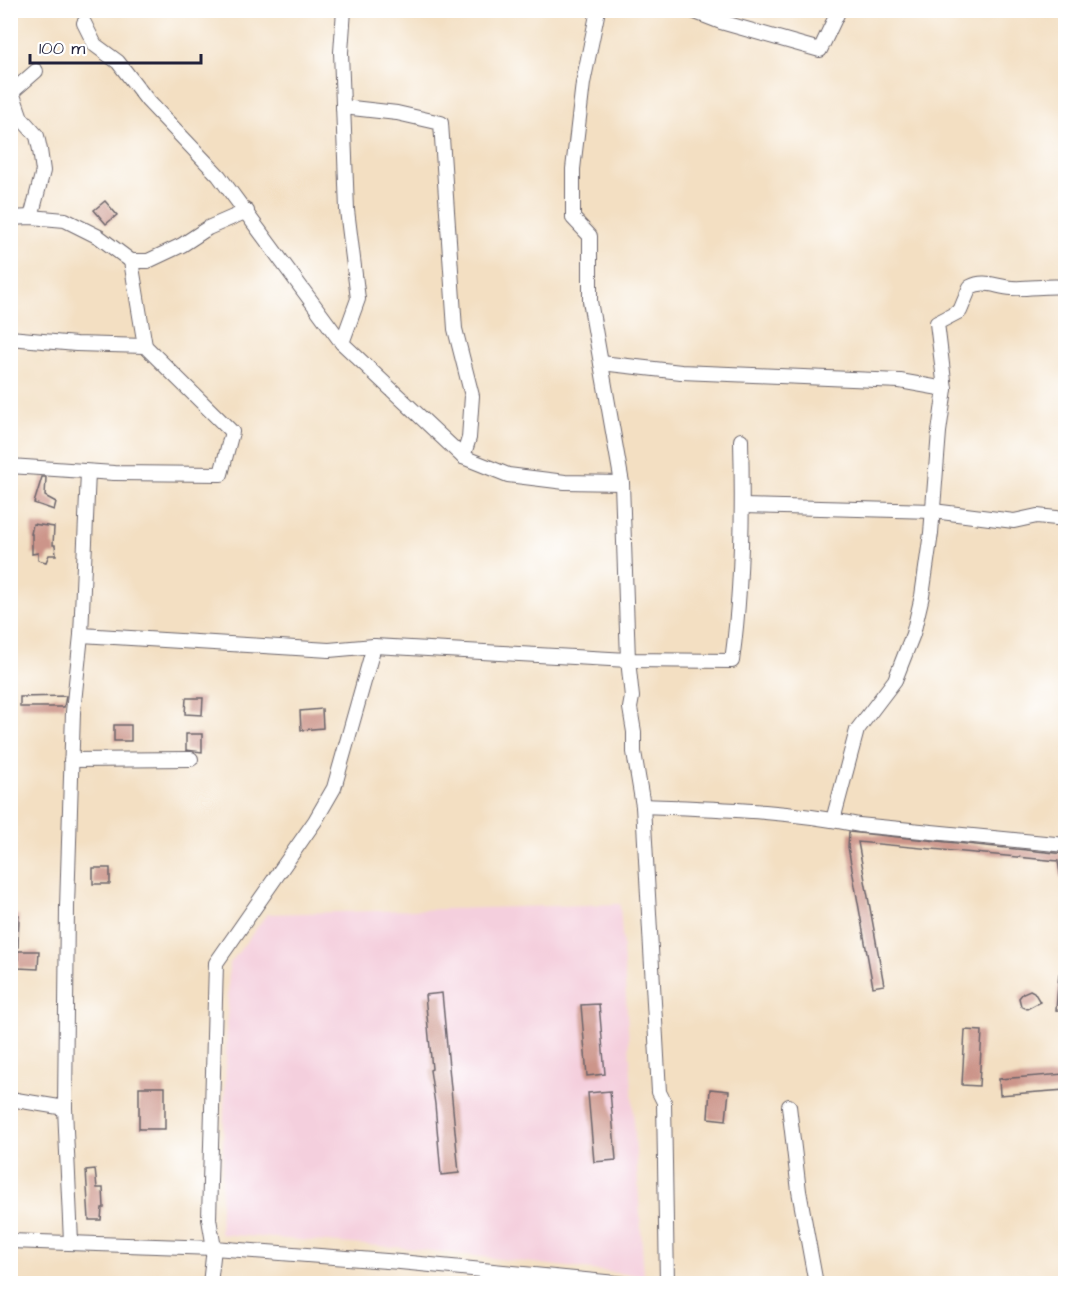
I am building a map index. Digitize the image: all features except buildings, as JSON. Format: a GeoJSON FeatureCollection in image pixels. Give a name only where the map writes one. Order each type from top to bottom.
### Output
{"type":"FeatureCollection","features":[{"type":"Feature","properties":{"kind":"street"},"geometry":{"type":"LineString","coordinates":[[342,343],[358,299],[347,210],[341,52],[344,10]]}},
{"type":"Feature","properties":{"kind":"street"},"geometry":{"type":"LineString","coordinates":[[598,10],[583,83],[573,169],[573,218],[590,236],[590,301],[622,483],[628,660],[632,697],[630,708],[634,732],[634,752],[643,806],[659,1092],[664,1102],[666,1124],[667,1284]]}},
{"type":"Feature","properties":{"kind":"street"},"geometry":{"type":"LineString","coordinates":[[690,10],[721,22],[820,50],[839,10]]}},
{"type":"Feature","properties":{"kind":"street"},"geometry":{"type":"LineString","coordinates":[[84,23],[95,45],[118,62],[148,101],[219,176],[342,343],[463,457],[508,475],[565,482],[622,483]]}},
{"type":"Feature","properties":{"kind":"street"},"geometry":{"type":"LineString","coordinates":[[31,217],[43,171],[40,150],[37,136],[21,118],[12,93],[36,71]]}},
{"type":"Feature","properties":{"kind":"street"},"geometry":{"type":"LineString","coordinates":[[343,107],[397,113],[441,123],[455,329],[472,396],[469,438],[463,457]]}},
{"type":"Feature","properties":{"kind":"street"},"geometry":{"type":"LineString","coordinates":[[10,218],[65,220],[99,237],[131,261],[148,261],[182,245],[208,228],[247,211]]}},
{"type":"Feature","properties":{"kind":"street"},"geometry":{"type":"LineString","coordinates":[[10,466],[88,472],[221,474],[232,432],[145,346],[131,261]]}},
{"type":"Feature","properties":{"kind":"street"},"geometry":{"type":"LineString","coordinates":[[833,820],[857,730],[895,680],[913,634],[922,596],[945,389],[937,323],[960,311],[970,287],[977,283],[987,282],[1013,288],[1065,287]]}},
{"type":"Feature","properties":{"kind":"street"},"geometry":{"type":"LineString","coordinates":[[10,338],[76,345],[145,346]]}},
{"type":"Feature","properties":{"kind":"street"},"geometry":{"type":"LineString","coordinates":[[601,363],[681,372],[900,381],[945,389]]}},
{"type":"Feature","properties":{"kind":"street"},"geometry":{"type":"LineString","coordinates":[[81,635],[329,650],[374,646],[628,660],[732,661],[739,610],[743,506],[741,440]]}},
{"type":"Feature","properties":{"kind":"street"},"geometry":{"type":"LineString","coordinates":[[71,1242],[65,1108],[67,907],[73,712],[81,635],[88,472]]}},
{"type":"Feature","properties":{"kind":"street"},"geometry":{"type":"LineString","coordinates":[[743,506],[933,512],[1014,521],[1037,516],[1065,519]]}},
{"type":"Feature","properties":{"kind":"street"},"geometry":{"type":"LineString","coordinates":[[210,1284],[214,1248],[209,1219],[216,963],[315,821],[334,788],[374,646]]}},
{"type":"Feature","properties":{"kind":"street"},"geometry":{"type":"LineString","coordinates":[[71,760],[192,759]]}},
{"type":"Feature","properties":{"kind":"street"},"geometry":{"type":"LineString","coordinates":[[643,806],[775,812],[859,825],[1065,845]]}},
{"type":"Feature","properties":{"kind":"street"},"geometry":{"type":"LineString","coordinates":[[10,1099],[65,1108]]}},
{"type":"Feature","properties":{"kind":"street"},"geometry":{"type":"LineString","coordinates":[[789,1106],[799,1191],[816,1284]]}},
{"type":"Feature","properties":{"kind":"street"},"geometry":{"type":"LineString","coordinates":[[10,1241],[214,1248],[400,1262],[626,1284]]}},
{"type":"Feature","properties":{"kind":"shaded area"},"geometry":{"type":"Polygon","coordinates":[[[620,904],[644,1276],[406,1248],[220,1234],[229,965],[267,914],[620,904]]]}}]}
